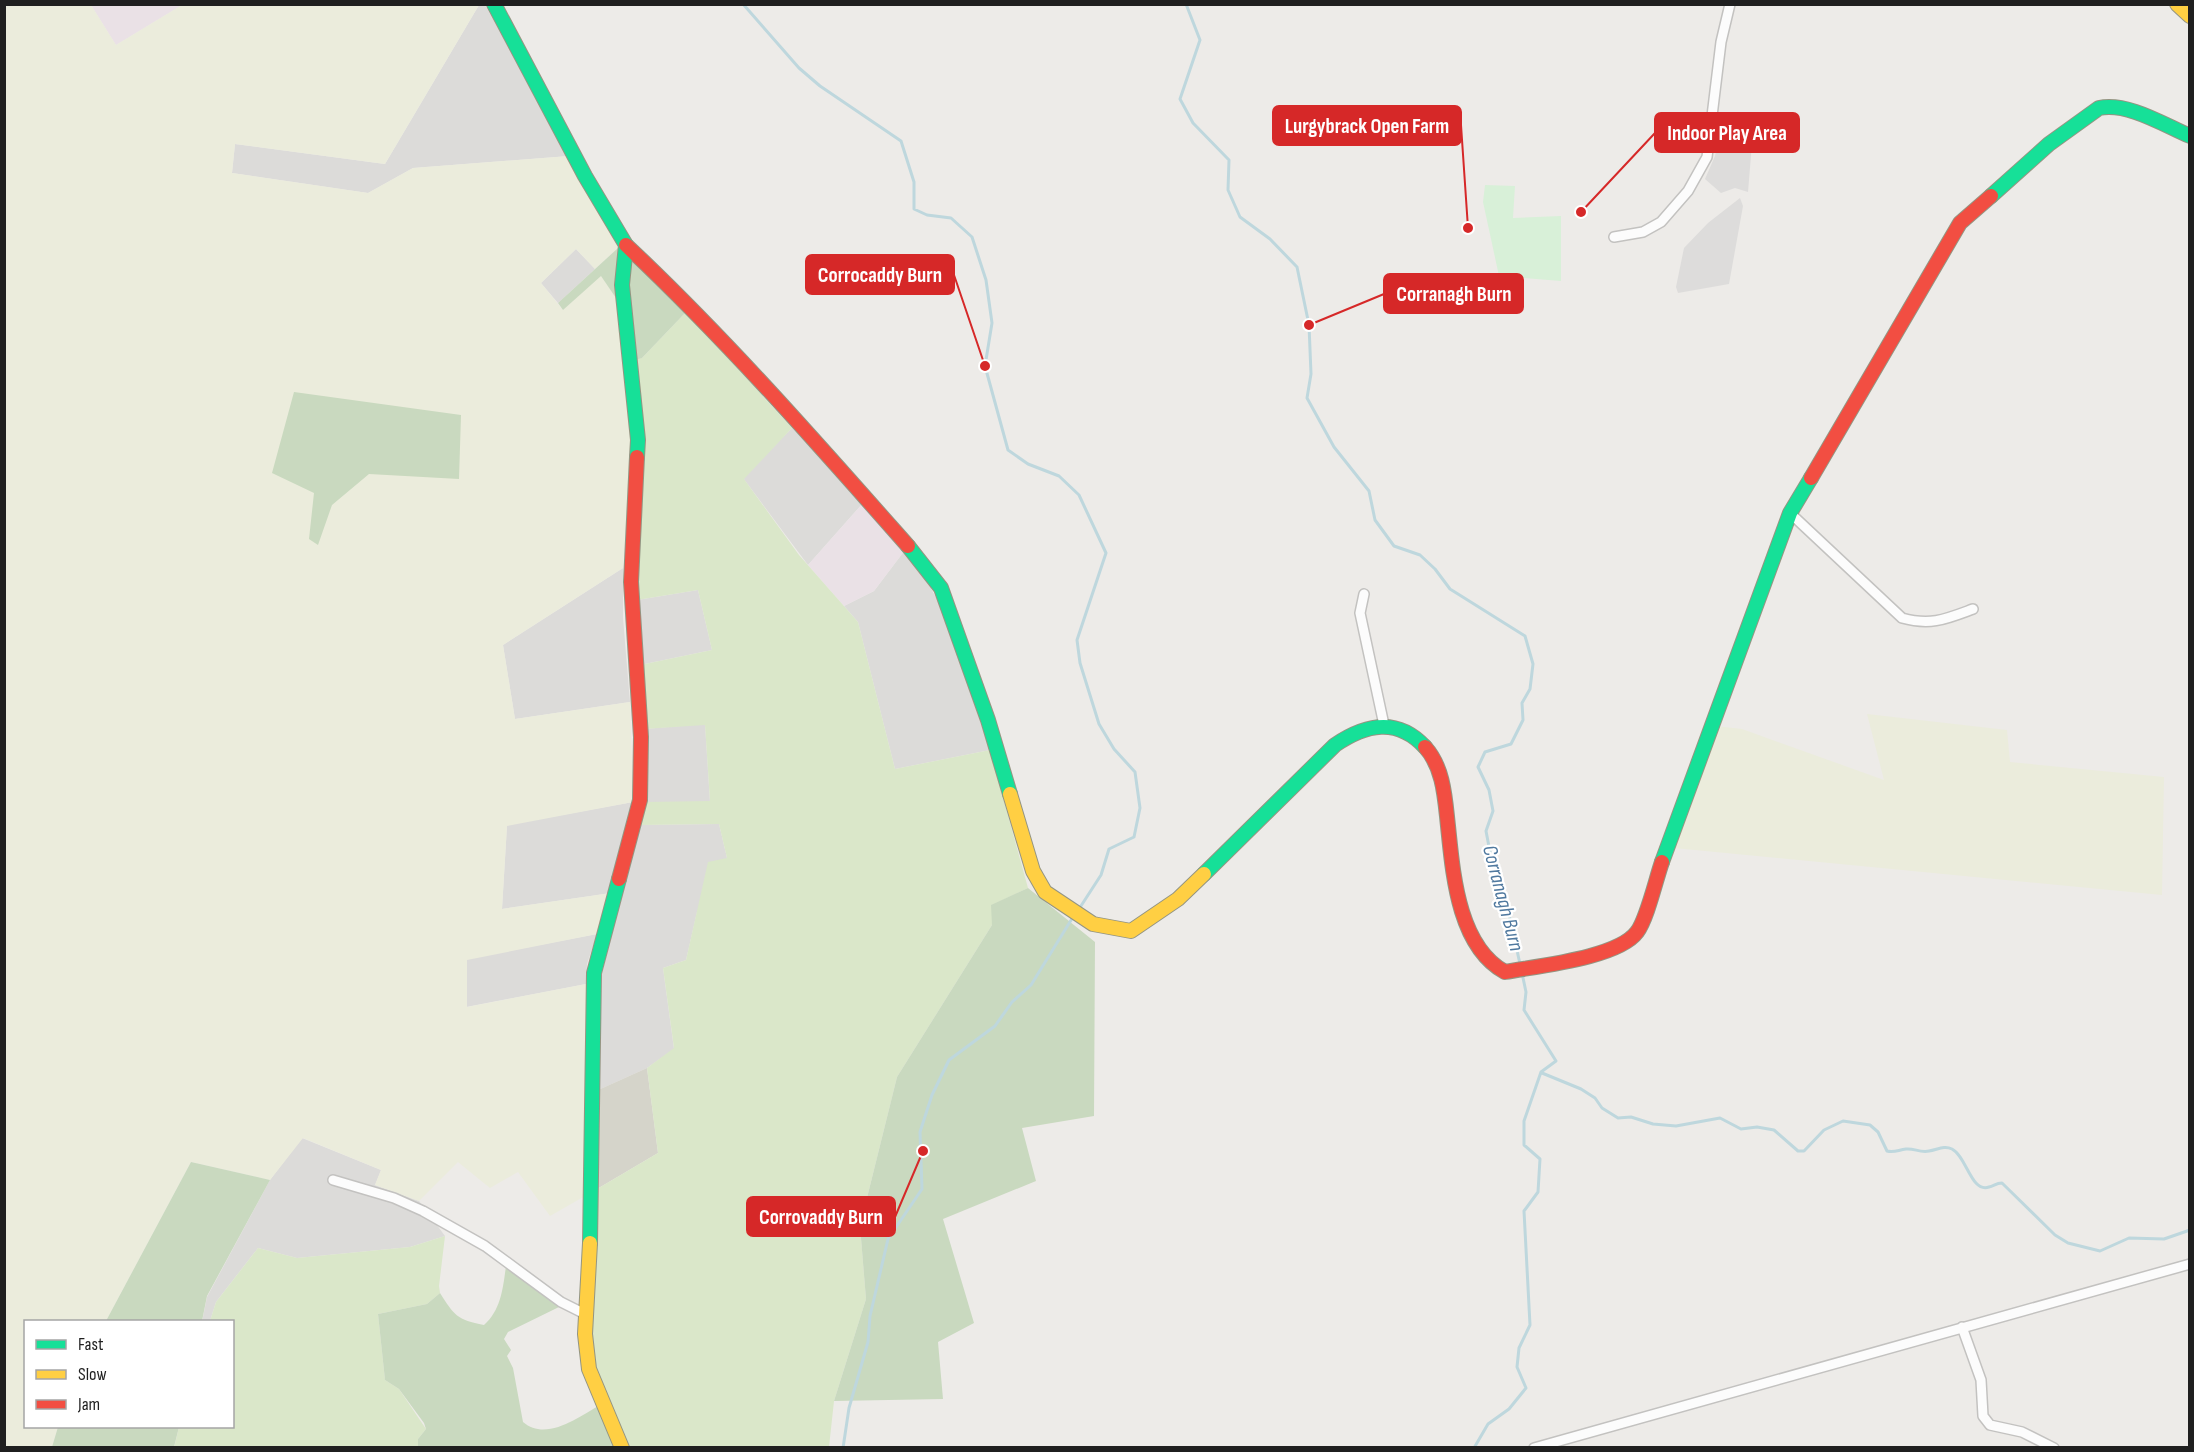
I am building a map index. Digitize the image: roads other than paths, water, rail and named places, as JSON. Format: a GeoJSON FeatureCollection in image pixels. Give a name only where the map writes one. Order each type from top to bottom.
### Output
{"type":"FeatureCollection","features":[{"type":"Feature","properties":{"kind":"main road"},"geometry":{"type":"LineString","coordinates":[[494,4],[585,176],[626,245],[660,277],[808,433],[909,547],[941,588],[988,720],[1033,871],[1045,892],[1085,919],[1116,930],[1131,930],[1142,926],[1178,899],[1335,745],[1373,724],[1384,725],[1410,734],[1421,741],[1435,760],[1442,777],[1455,874],[1469,929],[1489,965],[1496,969],[1509,971],[1610,951],[1626,944],[1642,925],[1709,728],[1790,513],[1960,223],[1988,196],[2077,121],[2099,108],[2108,106],[2133,112],[2190,136]]}},
{"type":"Feature","properties":{"kind":"main road"},"geometry":{"type":"LineString","coordinates":[[2177,4],[2190,16]]}},
{"type":"Feature","properties":{"kind":"main road"},"geometry":{"type":"LineString","coordinates":[[622,1448],[589,1369],[585,1334],[590,1274],[594,973],[640,800],[641,736],[631,582],[638,440],[622,285],[626,245]]}},
{"type":"Feature","properties":{"kind":"street"},"geometry":{"type":"LineString","coordinates":[[1614,237],[1643,232],[1661,222],[1688,191],[1707,157],[1721,42],[1730,4]]}},
{"type":"Feature","properties":{"kind":"street"},"geometry":{"type":"LineString","coordinates":[[1790,513],[1902,618],[1921,623],[1943,620],[1972,609]]}},
{"type":"Feature","properties":{"kind":"street"},"geometry":{"type":"LineString","coordinates":[[1364,594],[1360,613],[1384,725]]}},
{"type":"Feature","properties":{"kind":"street"},"geometry":{"type":"LineString","coordinates":[[333,1180],[394,1198],[423,1211],[485,1246],[561,1302],[587,1315]]}},
{"type":"Feature","properties":{"kind":"street"},"geometry":{"type":"LineString","coordinates":[[1534,1448],[2190,1263]]}},
{"type":"Feature","properties":{"kind":"street"},"geometry":{"type":"LineString","coordinates":[[1962,1327],[1981,1380],[1983,1416],[1990,1425],[2022,1432],[2054,1448]]}},
{"type":"Feature","properties":{"kind":"waterway"},"geometry":{"type":"LineString","coordinates":[[743,4],[799,68],[820,86],[901,141],[914,182],[914,209],[927,215],[951,218],[972,237],[986,280],[992,323],[985,366],[1008,450],[1028,464],[1059,476],[1079,495],[1106,553],[1077,640],[1080,663],[1099,724],[1114,749],[1135,772],[1140,808],[1134,837],[1109,849],[1101,875],[1079,909]]}},
{"type":"Feature","properties":{"kind":"waterway","name":"Corranagh Burn"},"geometry":{"type":"LineString","coordinates":[[1186,4],[1200,40],[1180,99],[1193,123],[1229,160],[1228,190],[1240,217],[1270,239],[1297,267],[1309,325],[1311,374],[1307,398],[1334,447],[1369,491],[1375,520],[1394,546],[1420,555],[1435,569],[1450,589],[1525,636],[1533,664],[1530,689],[1522,703],[1523,720],[1511,744],[1485,752],[1478,767],[1489,790],[1493,811],[1486,831],[1495,878],[1506,901],[1520,964]]}},
{"type":"Feature","properties":{"kind":"waterway"},"geometry":{"type":"LineString","coordinates":[[843,1448],[849,1408],[868,1342],[870,1316],[888,1239],[922,1189],[920,1132],[932,1095],[949,1060],[995,1026],[1012,1002],[1031,985],[1073,917]]}},
{"type":"Feature","properties":{"kind":"waterway","name":"Corranagh Burn"},"geometry":{"type":"LineString","coordinates":[[1474,1448],[1488,1424],[1509,1409],[1526,1388],[1517,1367],[1519,1348],[1530,1325],[1524,1211],[1538,1192],[1540,1159],[1524,1145],[1524,1121],[1541,1072],[1556,1061],[1524,1010],[1526,992],[1522,973]]}},
{"type":"Feature","properties":{"kind":"waterway"},"geometry":{"type":"LineString","coordinates":[[1542,1073],[1581,1089],[1595,1098],[1602,1108],[1618,1118],[1631,1117],[1653,1124],[1676,1126],[1720,1118],[1741,1129],[1757,1127],[1774,1130],[1798,1151],[1804,1151],[1824,1130],[1843,1121],[1870,1125],[1878,1132],[1887,1151],[1909,1149],[1926,1151],[1949,1148],[1962,1159],[1978,1185],[1989,1187],[2002,1183],[2055,1235],[2068,1243],[2100,1251],[2129,1238],[2164,1239],[2190,1230]]}},
{"type":"Feature","properties":{"kind":"place","name":"Indoor Play Area"},"geometry":{"type":"Point","coordinates":[1581,212]}},
{"type":"Feature","properties":{"kind":"place","name":"Lurgybrack Open Farm"},"geometry":{"type":"Point","coordinates":[1468,228]}},
{"type":"Feature","properties":{"kind":"place","name":"Corranagh Burn"},"geometry":{"type":"Point","coordinates":[1309,325]}},
{"type":"Feature","properties":{"kind":"place","name":"Corrocaddy Burn"},"geometry":{"type":"Point","coordinates":[985,366]}},
{"type":"Feature","properties":{"kind":"place","name":"Corrovaddy Burn"},"geometry":{"type":"Point","coordinates":[923,1151]}}]}
